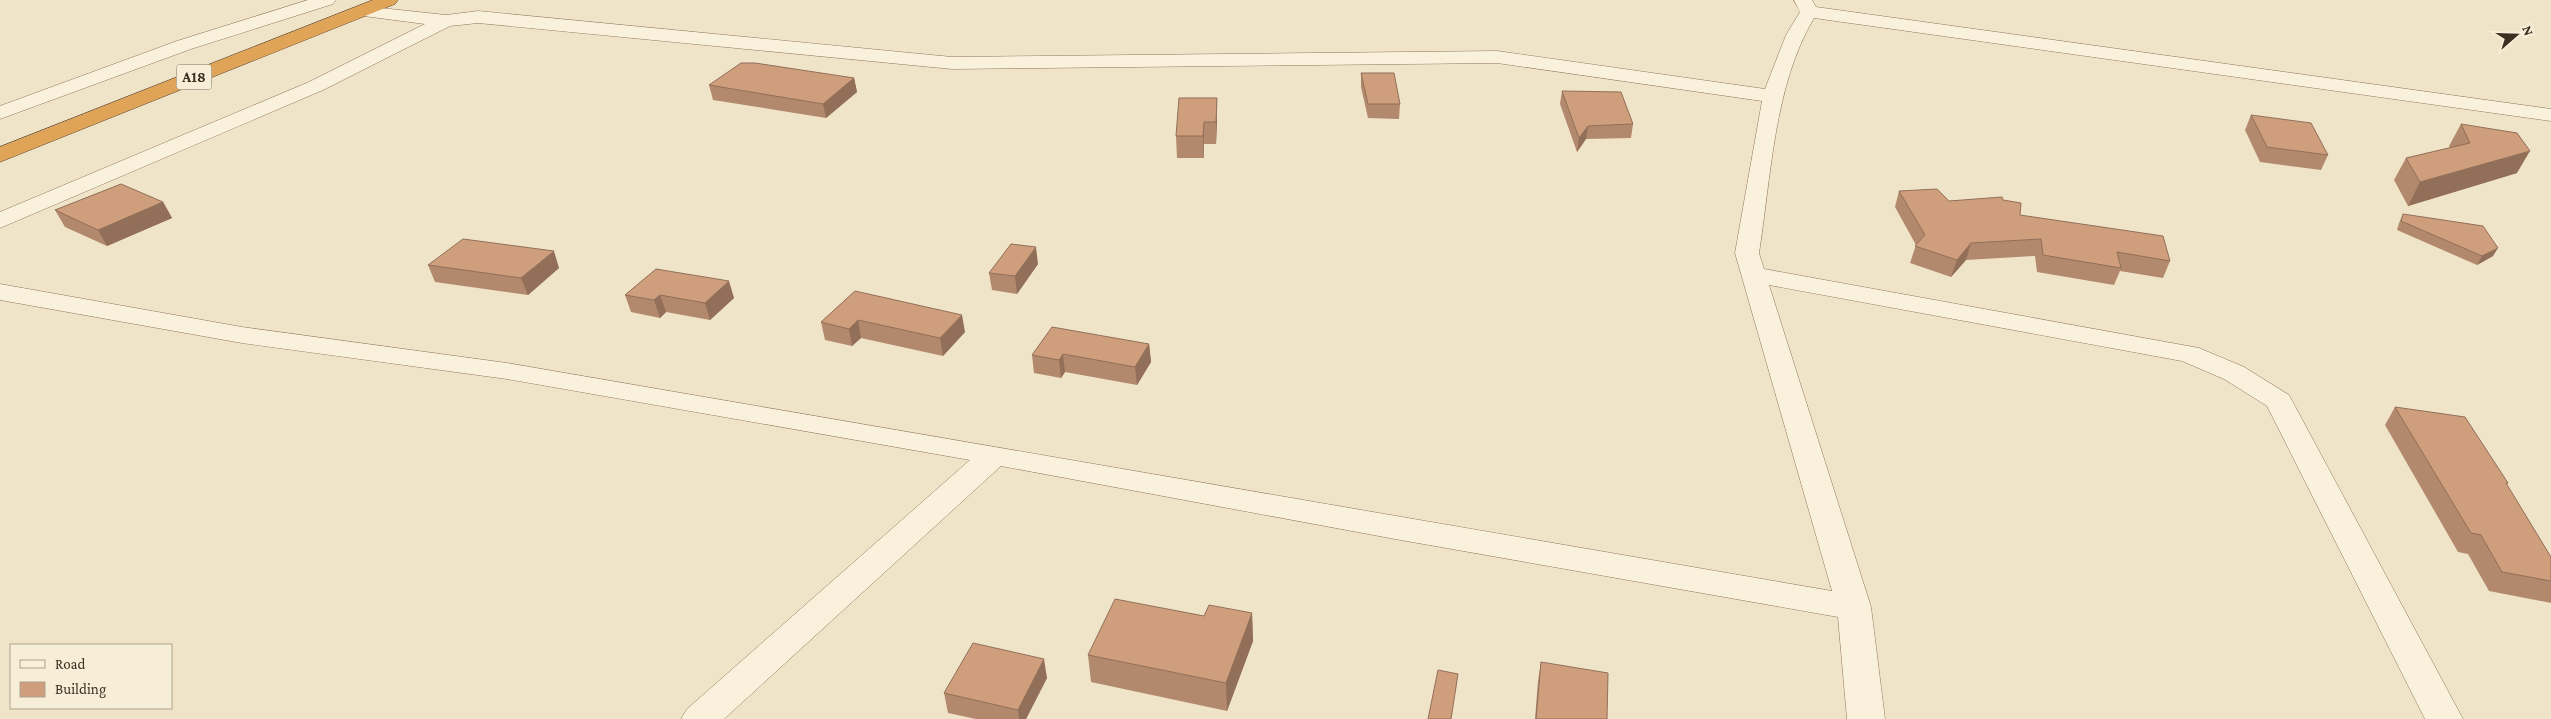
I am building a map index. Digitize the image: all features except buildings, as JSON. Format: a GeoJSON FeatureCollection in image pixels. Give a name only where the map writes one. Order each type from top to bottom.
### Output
{"type":"FeatureCollection","features":[{"type":"Feature","properties":{"kind":"highway","name":"A18"},"geometry":{"type":"LineString","coordinates":[[0,155],[389,0]]}},
{"type":"Feature","properties":{"kind":"street"},"geometry":{"type":"LineString","coordinates":[[0,113],[184,45],[327,0]]}},
{"type":"Feature","properties":{"kind":"street"},"geometry":{"type":"LineString","coordinates":[[1866,719],[1854,607],[1747,253],[1774,96],[1806,6],[2551,115]]}},
{"type":"Feature","properties":{"kind":"street"},"geometry":{"type":"LineString","coordinates":[[362,11],[446,21],[478,17],[952,62],[1497,57],[1774,96]]}},
{"type":"Feature","properties":{"kind":"street"},"geometry":{"type":"LineString","coordinates":[[0,221],[316,86],[446,21]]}},
{"type":"Feature","properties":{"kind":"street"},"geometry":{"type":"LineString","coordinates":[[1752,274],[2189,354],[2234,373],[2279,401],[2444,719]]}},
{"type":"Feature","properties":{"kind":"street"},"geometry":{"type":"LineString","coordinates":[[0,292],[242,335],[506,371],[995,455],[1395,528],[1854,607]]}},
{"type":"Feature","properties":{"kind":"street"},"geometry":{"type":"LineString","coordinates":[[700,719],[995,455]]}}]}
